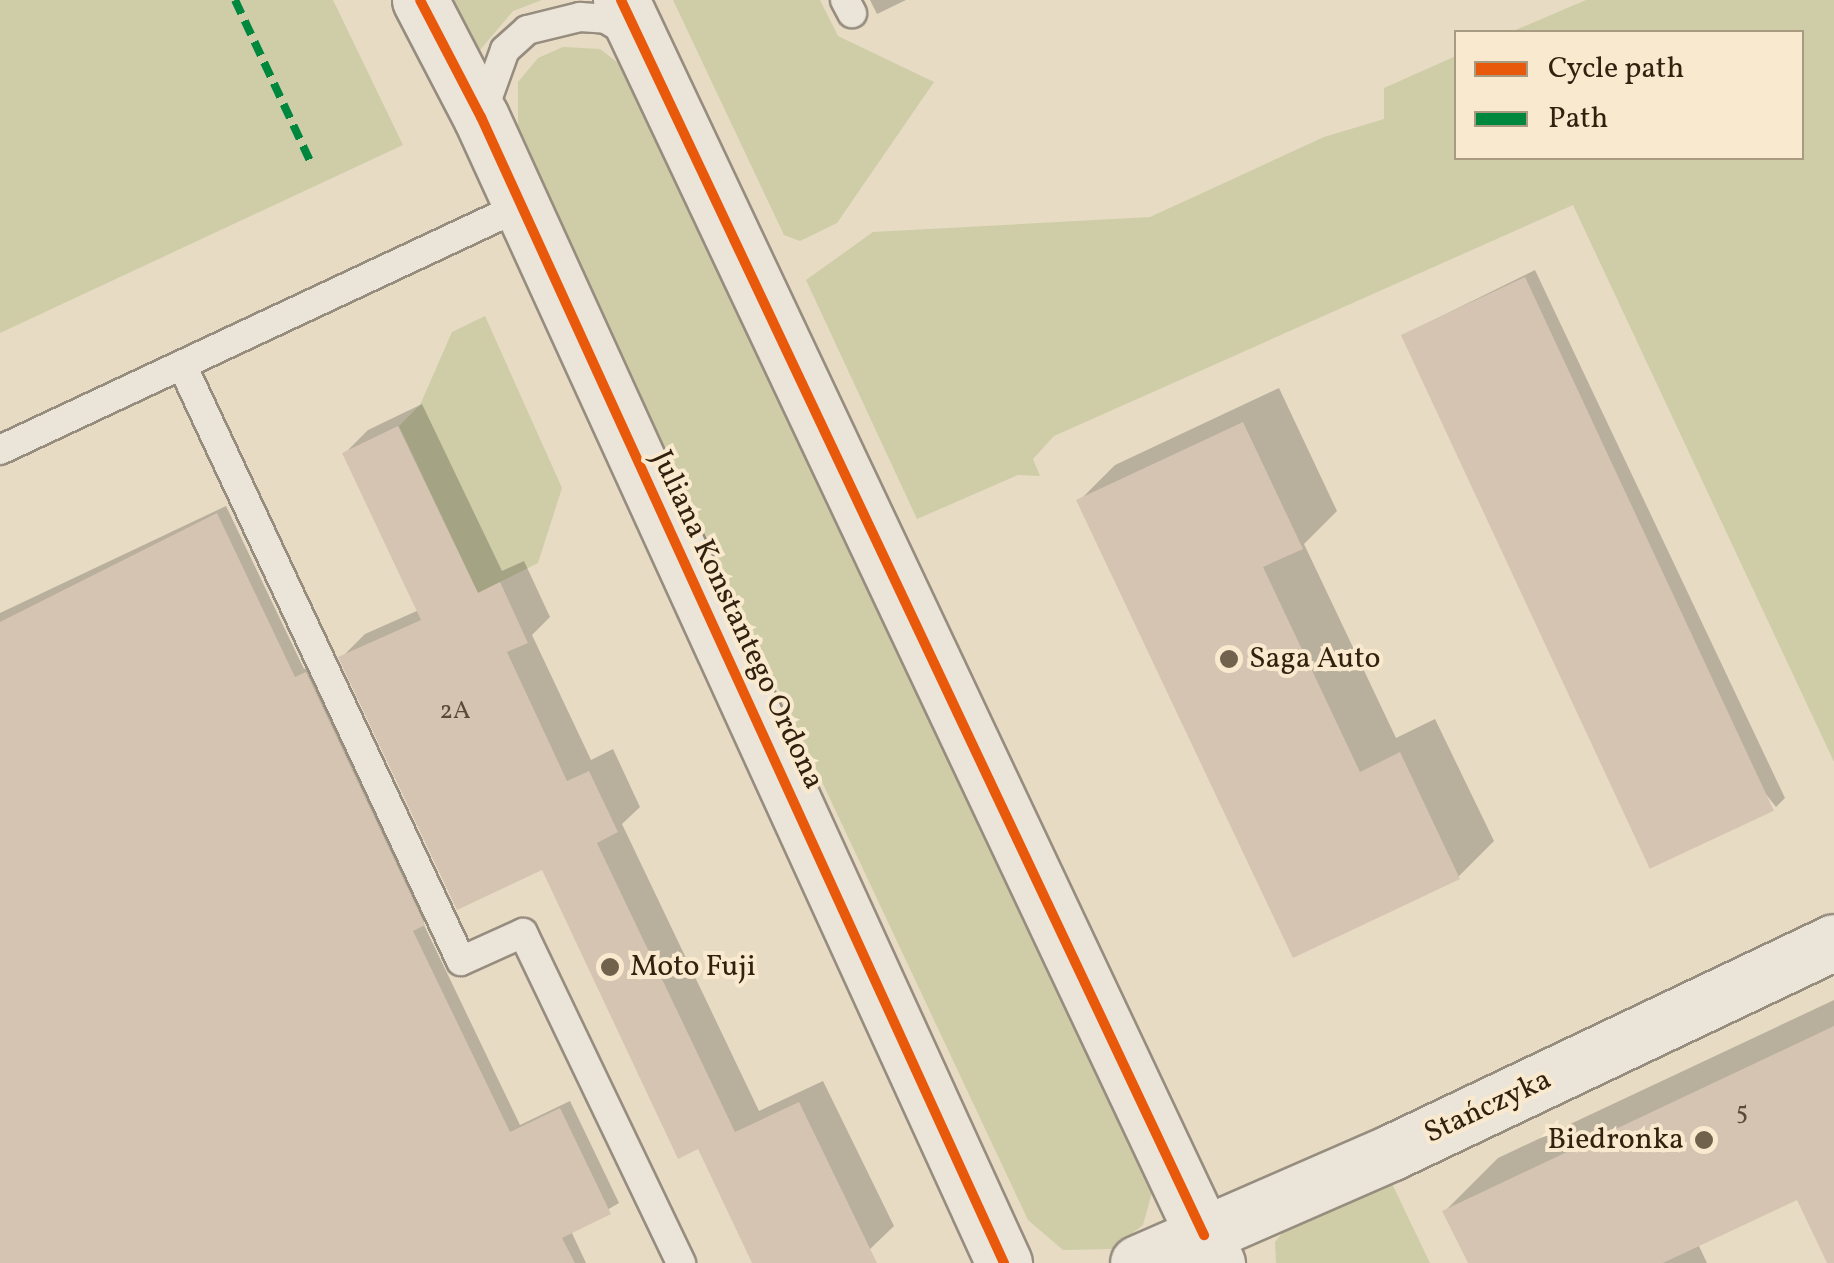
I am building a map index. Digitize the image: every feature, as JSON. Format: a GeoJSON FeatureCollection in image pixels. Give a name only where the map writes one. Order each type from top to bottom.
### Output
{"type":"FeatureCollection","features":[{"type":"Feature","properties":{"kind":"street","name":"Juliana Konstantego Ordona"},"geometry":{"type":"LineString","coordinates":[[420,0],[481,117],[1004,1263]]}},
{"type":"Feature","properties":{"kind":"street"},"geometry":{"type":"LineString","coordinates":[[630,19],[1211,1249]]}},
{"type":"Feature","properties":{"kind":"street","name":"Stańczyka"},"geometry":{"type":"LineString","coordinates":[[1138,1263],[1211,1249],[1834,942]]}},
{"type":"Feature","properties":{"kind":"lane"},"geometry":{"type":"LineString","coordinates":[[481,117],[505,50],[527,30],[580,17],[630,19]]}},
{"type":"Feature","properties":{"kind":"lane"},"geometry":{"type":"LineString","coordinates":[[0,450],[521,206]]}},
{"type":"Feature","properties":{"kind":"lane"},"geometry":{"type":"LineString","coordinates":[[182,365],[461,962],[524,933],[681,1263]]}},
{"type":"Feature","properties":{"kind":"green space"},"geometry":{"type":"Polygon","coordinates":[[[0,0],[333,0],[403,145],[0,333],[0,0]]]}},
{"type":"Feature","properties":{"kind":"green space"},"geometry":{"type":"Polygon","coordinates":[[[453,0],[542,0],[513,11],[480,50],[453,0]]]}},
{"type":"Feature","properties":{"kind":"green space"},"geometry":{"type":"Polygon","coordinates":[[[673,0],[820,0],[838,36],[934,82],[837,223],[800,241],[784,235],[673,0]]]}},
{"type":"Feature","properties":{"kind":"green space"},"geometry":{"type":"Polygon","coordinates":[[[1586,0],[1834,0],[1834,762],[1573,205],[1054,436],[1033,459],[1040,476],[1018,475],[917,519],[806,280],[873,232],[1150,217],[1324,137],[1384,119],[1384,88],[1454,57],[1454,160],[1804,160],[1804,30],[1516,30],[1586,0]]]}},
{"type":"Feature","properties":{"kind":"green space"},"geometry":{"type":"Polygon","coordinates":[[[563,47],[600,49],[630,72],[1153,1189],[1143,1225],[1112,1249],[1063,1250],[1028,1220],[518,135],[518,82],[538,58],[563,47]]]}},
{"type":"Feature","properties":{"kind":"green space"},"geometry":{"type":"Polygon","coordinates":[[[485,316],[562,488],[538,563],[478,593],[399,426],[420,405],[452,332],[485,316]]]}},
{"type":"Feature","properties":{"kind":"green space"},"geometry":{"type":"Polygon","coordinates":[[[1384,1167],[1430,1263],[1276,1263],[1275,1242],[1283,1232],[1275,1215],[1384,1167]]]}},
{"type":"Feature","properties":{"kind":"building"},"geometry":{"type":"Polygon","coordinates":[[[1525,277],[1774,811],[1650,869],[1401,335],[1525,277]]]}},
{"type":"Feature","properties":{"kind":"building","name":"Saga Auto"},"geometry":{"type":"Polygon","coordinates":[[[1243,422],[1303,549],[1263,567],[1360,772],[1400,752],[1460,879],[1293,958],[1076,500],[1243,422]]]}},
{"type":"Feature","properties":{"kind":"building"},"geometry":{"type":"Polygon","coordinates":[[[398,426],[478,593],[500,582],[528,643],[507,652],[567,781],[589,771],[618,832],[597,843],[735,1132],[799,1102],[877,1263],[752,1263],[698,1149],[678,1159],[542,870],[457,910],[338,657],[421,620],[342,453],[398,426]]]}},
{"type":"Feature","properties":{"kind":"building"},"geometry":{"type":"Polygon","coordinates":[[[217,513],[295,677],[306,672],[425,925],[413,931],[510,1132],[560,1108],[611,1214],[562,1238],[575,1263],[0,1263],[0,622],[217,513]]]}},
{"type":"Feature","properties":{"kind":"building"},"geometry":{"type":"Polygon","coordinates":[[[1834,1026],[1834,1263],[1827,1263],[1797,1200],[1663,1263],[1468,1263],[1442,1211],[1834,1026]]]}},
{"type":"Feature","properties":{"kind":"marked path"},"geometry":{"type":"LineString","coordinates":[[235,0],[310,161]]}},
{"type":"Feature","properties":{"kind":"cycle path"},"geometry":{"type":"LineString","coordinates":[[420,0],[481,117],[1004,1263]]}},
{"type":"Feature","properties":{"kind":"cycle path"},"geometry":{"type":"LineString","coordinates":[[621,0],[1204,1235]]}},
{"type":"Feature","properties":{"kind":"place","name":"Saga Auto"},"geometry":{"type":"Point","coordinates":[1229,659]}},
{"type":"Feature","properties":{"kind":"place","name":"Moto Fuji"},"geometry":{"type":"Point","coordinates":[610,967]}},
{"type":"Feature","properties":{"kind":"place","name":"Biedronka"},"geometry":{"type":"Point","coordinates":[1704,1140]}}]}
